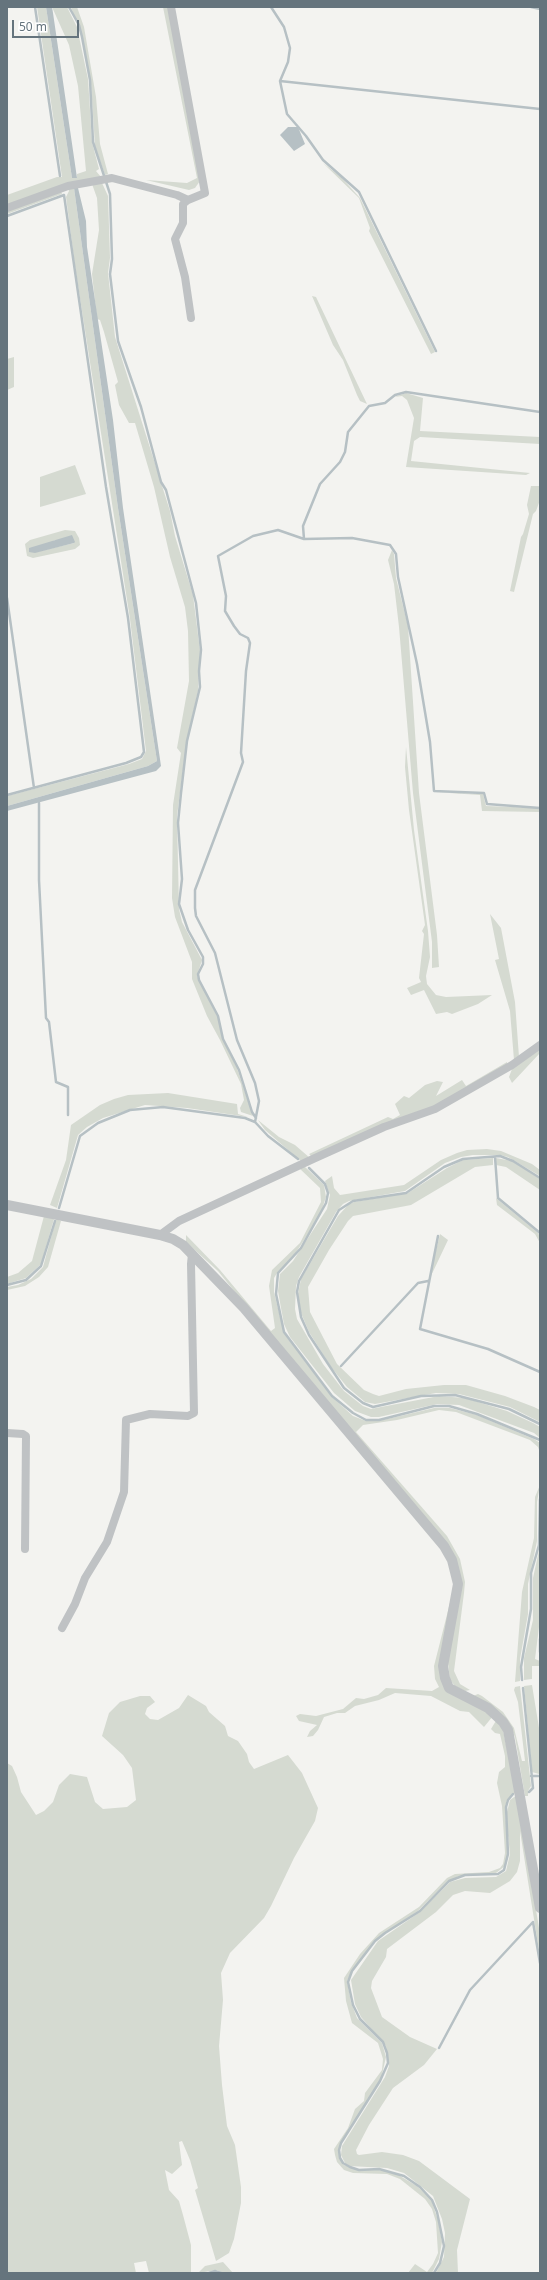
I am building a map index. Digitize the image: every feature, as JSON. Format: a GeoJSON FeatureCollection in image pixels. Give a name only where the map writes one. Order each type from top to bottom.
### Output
{"type":"FeatureCollection","features":[{"type":"Feature","properties":{"kind":"street"},"geometry":{"type":"LineString","coordinates":[[171,7],[205,193],[188,200],[183,204],[183,223],[175,239],[185,277],[191,318]]}},
{"type":"Feature","properties":{"kind":"street"},"geometry":{"type":"LineString","coordinates":[[7,208],[68,186],[112,178],[177,194],[188,200]]}},
{"type":"Feature","properties":{"kind":"street"},"geometry":{"type":"LineString","coordinates":[[160,1235],[179,1222],[313,1159],[384,1127],[435,1109],[512,1065],[540,1045]]}},
{"type":"Feature","properties":{"kind":"street"},"geometry":{"type":"LineString","coordinates":[[7,1205],[160,1235],[173,1239],[192,1254],[249,1314],[444,1546],[452,1560],[458,1584],[443,1666],[445,1678],[449,1688],[488,1708],[504,1722],[508,1730],[540,1908]]}},
{"type":"Feature","properties":{"kind":"street"},"geometry":{"type":"LineString","coordinates":[[62,1628],[75,1604],[85,1578],[107,1542],[124,1492],[126,1420],[150,1414],[188,1416],[194,1413],[192,1254]]}},
{"type":"Feature","properties":{"kind":"street"},"geometry":{"type":"LineString","coordinates":[[7,1433],[23,1434],[26,1436],[25,1549]]}},
{"type":"Feature","properties":{"kind":"shaded area"},"geometry":{"type":"Polygon","coordinates":[[[37,7],[46,7],[72,178],[77,178],[77,174],[86,171],[78,86],[69,45],[52,7],[67,7],[77,27],[88,79],[92,142],[99,169],[96,171],[101,177],[7,205],[7,195],[57,177],[62,177],[37,7]]]}},
{"type":"Feature","properties":{"kind":"shaded area"},"geometry":{"type":"Polygon","coordinates":[[[46,7],[52,7],[77,178],[72,178],[46,7]]]}},
{"type":"Feature","properties":{"kind":"shaded area"},"geometry":{"type":"Polygon","coordinates":[[[71,7],[77,7],[84,27],[96,97],[100,144],[108,174],[105,175],[95,146],[91,84],[83,40],[71,7]]]}},
{"type":"Feature","properties":{"kind":"shaded area"},"geometry":{"type":"Polygon","coordinates":[[[163,7],[169,7],[200,181],[195,188],[189,190],[146,180],[187,183],[197,178],[163,7]]]}},
{"type":"Feature","properties":{"kind":"shaded area"},"geometry":{"type":"Polygon","coordinates":[[[288,127],[298,127],[305,144],[294,151],[280,135],[288,127]]]}},
{"type":"Feature","properties":{"kind":"shaded area"},"geometry":{"type":"Polygon","coordinates":[[[323,163],[341,177],[360,198],[435,352],[431,354],[369,231],[370,228],[359,198],[323,163]]]}},
{"type":"Feature","properties":{"kind":"shaded area"},"geometry":{"type":"Polygon","coordinates":[[[102,183],[108,196],[110,258],[108,273],[115,337],[170,511],[175,536],[193,595],[200,651],[198,691],[187,739],[177,816],[179,909],[182,922],[202,960],[197,976],[218,1018],[222,1037],[237,1068],[253,1116],[241,1112],[240,1108],[244,1100],[241,1084],[207,1016],[192,979],[192,962],[175,917],[172,898],[173,805],[181,753],[177,748],[189,681],[188,631],[185,607],[170,557],[154,487],[135,423],[129,423],[119,405],[115,385],[118,382],[100,320],[97,319],[92,274],[99,230],[97,198],[92,184],[102,183]]]}},
{"type":"Feature","properties":{"kind":"shaded area"},"geometry":{"type":"Polygon","coordinates":[[[68,188],[74,188],[118,508],[157,761],[148,766],[7,806],[7,796],[129,764],[142,759],[146,751],[130,619],[75,266],[66,197],[69,191],[68,188]]]}},
{"type":"Feature","properties":{"kind":"shaded area"},"geometry":{"type":"Polygon","coordinates":[[[74,188],[78,188],[86,221],[87,247],[113,420],[123,508],[161,766],[156,771],[7,811],[7,806],[148,766],[157,761],[118,508],[74,188]]]}},
{"type":"Feature","properties":{"kind":"shaded area"},"geometry":{"type":"Polygon","coordinates":[[[61,191],[62,194],[7,214],[7,210],[61,191]]]}},
{"type":"Feature","properties":{"kind":"shaded area"},"geometry":{"type":"Polygon","coordinates":[[[312,296],[316,297],[367,404],[360,401],[343,360],[333,345],[312,296]]]}},
{"type":"Feature","properties":{"kind":"shaded area"},"geometry":{"type":"Polygon","coordinates":[[[14,357],[14,387],[7,390],[7,359],[14,357]]]}},
{"type":"Feature","properties":{"kind":"shaded area"},"geometry":{"type":"Polygon","coordinates":[[[406,393],[423,398],[420,431],[540,437],[540,444],[420,437],[414,441],[411,461],[530,473],[526,475],[406,467],[414,418],[407,400],[402,396],[394,397],[406,393]]]}},
{"type":"Feature","properties":{"kind":"shaded area"},"geometry":{"type":"Polygon","coordinates":[[[75,465],[86,494],[40,507],[40,477],[75,465]]]}},
{"type":"Feature","properties":{"kind":"shaded area"},"geometry":{"type":"Polygon","coordinates":[[[531,486],[540,486],[540,500],[536,511],[533,514],[514,592],[510,591],[521,537],[529,514],[527,505],[531,486]]]}},
{"type":"Feature","properties":{"kind":"shaded area"},"geometry":{"type":"Polygon","coordinates":[[[65,530],[75,531],[79,538],[80,545],[75,549],[33,558],[27,556],[25,544],[30,540],[65,530]],[[55,540],[36,552],[74,543],[55,540]]]}},
{"type":"Feature","properties":{"kind":"shaded area"},"geometry":{"type":"Polygon","coordinates":[[[72,535],[75,542],[74,543],[35,553],[29,552],[29,548],[72,535]]]}},
{"type":"Feature","properties":{"kind":"shaded area"},"geometry":{"type":"Polygon","coordinates":[[[392,550],[394,554],[396,578],[408,626],[419,793],[437,935],[439,967],[432,968],[432,942],[413,793],[399,627],[394,584],[388,560],[392,550]]]}},
{"type":"Feature","properties":{"kind":"shaded area"},"geometry":{"type":"Polygon","coordinates":[[[406,747],[414,830],[428,931],[430,957],[426,976],[427,984],[436,995],[446,997],[492,995],[478,1004],[452,1014],[447,1012],[436,1014],[424,990],[411,995],[407,988],[421,982],[419,978],[424,934],[422,931],[425,925],[409,810],[405,767],[406,747]]]}},
{"type":"Feature","properties":{"kind":"shaded area"},"geometry":{"type":"Polygon","coordinates":[[[434,792],[483,794],[486,806],[540,808],[540,812],[482,811],[480,795],[434,792]]]}},
{"type":"Feature","properties":{"kind":"shaded area"},"geometry":{"type":"Polygon","coordinates":[[[490,914],[501,928],[515,1002],[519,1057],[514,1060],[510,1011],[495,960],[499,959],[490,914]]]}},
{"type":"Feature","properties":{"kind":"shaded area"},"geometry":{"type":"Polygon","coordinates":[[[540,1049],[540,1053],[512,1083],[509,1077],[512,1069],[540,1049]]]}},
{"type":"Feature","properties":{"kind":"shaded area"},"geometry":{"type":"Polygon","coordinates":[[[507,1062],[507,1065],[432,1107],[312,1157],[309,1154],[388,1117],[393,1119],[400,1115],[395,1104],[404,1096],[409,1098],[425,1085],[437,1081],[443,1082],[436,1096],[462,1080],[466,1086],[507,1062]]]}},
{"type":"Feature","properties":{"kind":"shaded area"},"geometry":{"type":"Polygon","coordinates":[[[168,1093],[237,1104],[238,1114],[248,1117],[187,1108],[145,1105],[103,1118],[87,1127],[78,1135],[57,1208],[50,1205],[66,1160],[71,1125],[100,1105],[114,1099],[128,1095],[168,1093]]]}},
{"type":"Feature","properties":{"kind":"shaded area"},"geometry":{"type":"Polygon","coordinates":[[[258,1120],[279,1137],[295,1145],[310,1158],[302,1162],[265,1130],[258,1120]]]}},
{"type":"Feature","properties":{"kind":"shaded area"},"geometry":{"type":"Polygon","coordinates":[[[487,1149],[501,1151],[532,1164],[540,1170],[540,1176],[508,1157],[500,1155],[473,1155],[461,1157],[445,1163],[405,1191],[349,1201],[343,1204],[336,1212],[299,1277],[296,1286],[295,1309],[297,1319],[323,1364],[344,1391],[363,1406],[371,1409],[439,1396],[465,1398],[507,1411],[533,1423],[540,1427],[540,1438],[534,1433],[459,1405],[437,1404],[379,1417],[371,1417],[355,1411],[334,1393],[290,1337],[284,1324],[281,1308],[278,1291],[280,1274],[293,1261],[327,1209],[330,1195],[325,1181],[332,1176],[334,1188],[340,1195],[404,1185],[441,1160],[457,1153],[467,1150],[487,1149]]]}},
{"type":"Feature","properties":{"kind":"shaded area"},"geometry":{"type":"Polygon","coordinates":[[[493,1158],[493,1165],[475,1167],[411,1205],[353,1216],[348,1221],[329,1250],[308,1287],[310,1312],[337,1364],[364,1390],[379,1396],[406,1389],[444,1385],[466,1385],[505,1396],[540,1410],[540,1422],[510,1407],[459,1394],[436,1393],[375,1404],[365,1402],[347,1387],[331,1367],[309,1332],[301,1313],[298,1294],[301,1279],[338,1216],[348,1205],[354,1202],[408,1193],[447,1168],[463,1160],[493,1158]]]}},
{"type":"Feature","properties":{"kind":"shaded area"},"geometry":{"type":"Polygon","coordinates":[[[496,1158],[512,1161],[540,1179],[540,1190],[506,1167],[496,1165],[496,1158]]]}},
{"type":"Feature","properties":{"kind":"shaded area"},"geometry":{"type":"Polygon","coordinates":[[[304,1166],[324,1185],[326,1197],[320,1215],[306,1237],[295,1254],[274,1278],[274,1292],[284,1333],[332,1397],[353,1416],[366,1421],[383,1420],[434,1408],[450,1408],[477,1415],[534,1439],[540,1443],[540,1453],[538,1447],[530,1440],[456,1412],[439,1410],[397,1420],[363,1425],[356,1432],[447,1536],[460,1559],[465,1582],[454,1671],[460,1684],[470,1690],[465,1691],[455,1686],[450,1680],[448,1663],[459,1571],[218,1271],[186,1242],[186,1235],[220,1270],[271,1331],[275,1328],[269,1286],[272,1270],[300,1243],[321,1202],[320,1188],[299,1168],[304,1166]]]}},
{"type":"Feature","properties":{"kind":"shaded area"},"geometry":{"type":"Polygon","coordinates":[[[496,1198],[537,1232],[540,1236],[540,1243],[535,1234],[497,1205],[496,1198]]]}},
{"type":"Feature","properties":{"kind":"shaded area"},"geometry":{"type":"Polygon","coordinates":[[[44,1216],[54,1219],[41,1264],[26,1278],[7,1284],[7,1277],[18,1273],[32,1261],[44,1216]]]}},
{"type":"Feature","properties":{"kind":"shaded area"},"geometry":{"type":"Polygon","coordinates":[[[56,1219],[61,1221],[48,1267],[39,1277],[25,1286],[7,1290],[7,1287],[18,1285],[31,1279],[43,1267],[56,1219]]]}},
{"type":"Feature","properties":{"kind":"shaded area"},"geometry":{"type":"Polygon","coordinates":[[[440,1234],[448,1240],[429,1280],[440,1234]]]}},
{"type":"Feature","properties":{"kind":"shaded area"},"geometry":{"type":"Polygon","coordinates":[[[540,1485],[537,1502],[537,1541],[528,1584],[528,1614],[520,1659],[520,1681],[515,1682],[522,1592],[534,1538],[535,1497],[540,1485]]]}},
{"type":"Feature","properties":{"kind":"shaded area"},"geometry":{"type":"Polygon","coordinates":[[[540,1546],[540,1619],[535,1659],[540,1661],[540,1666],[532,1666],[532,1679],[524,1680],[524,1658],[533,1620],[533,1578],[540,1546]]]}},
{"type":"Feature","properties":{"kind":"shaded area"},"geometry":{"type":"Polygon","coordinates":[[[456,1579],[441,1677],[493,1716],[484,1727],[469,1712],[460,1711],[431,1696],[395,1693],[379,1700],[355,1706],[345,1713],[337,1713],[324,1717],[318,1730],[313,1736],[307,1737],[310,1731],[317,1725],[299,1721],[296,1716],[300,1714],[316,1716],[343,1709],[356,1698],[364,1699],[378,1695],[386,1688],[432,1691],[439,1687],[435,1679],[434,1666],[456,1579]]]}},
{"type":"Feature","properties":{"kind":"shaded area"},"geometry":{"type":"Polygon","coordinates":[[[532,1685],[540,1734],[539,1774],[532,1772],[524,1686],[532,1685]]]}},
{"type":"Feature","properties":{"kind":"shaded area"},"geometry":{"type":"Polygon","coordinates":[[[520,1686],[531,1786],[528,1791],[528,1796],[525,1796],[515,1737],[509,1724],[473,1696],[478,1694],[482,1696],[503,1712],[514,1728],[522,1761],[525,1761],[518,1702],[514,1690],[515,1687],[520,1686]]]}},
{"type":"Feature","properties":{"kind":"shaded area"},"geometry":{"type":"Polygon","coordinates":[[[188,1695],[206,1706],[209,1712],[225,1726],[228,1736],[238,1741],[247,1754],[249,1762],[254,1769],[288,1755],[302,1773],[318,1808],[315,1821],[294,1858],[264,1918],[230,1953],[221,1973],[223,2000],[219,2046],[222,2085],[227,2126],[235,2145],[241,2187],[241,2203],[234,2239],[229,2253],[216,2261],[195,2190],[198,2188],[190,2160],[182,2141],[179,2142],[182,2165],[172,2174],[165,2170],[169,2190],[179,2201],[191,2245],[191,2273],[149,2273],[146,2261],[134,2263],[136,2273],[7,2273],[7,1763],[12,1766],[21,1792],[36,1815],[44,1811],[53,1802],[59,1785],[70,1774],[87,1777],[95,1802],[103,1809],[127,1807],[136,1800],[132,1768],[123,1755],[102,1736],[109,1713],[120,1702],[140,1696],[150,1696],[155,1702],[147,1708],[145,1714],[150,1719],[158,1720],[179,1708],[188,1695]]]}},
{"type":"Feature","properties":{"kind":"shaded area"},"geometry":{"type":"Polygon","coordinates":[[[497,1719],[502,1725],[516,1793],[507,1800],[505,1807],[508,1854],[505,1866],[496,1873],[459,1876],[448,1881],[418,1911],[374,1941],[352,1971],[347,1981],[351,2002],[357,2018],[382,2043],[386,2057],[381,2079],[339,2146],[339,2158],[344,2165],[357,2170],[379,2170],[395,2173],[417,2186],[431,2199],[438,2220],[442,2242],[439,2259],[432,2273],[408,2273],[415,2264],[427,2272],[438,2253],[436,2222],[432,2209],[425,2199],[400,2179],[387,2174],[353,2173],[344,2170],[337,2162],[335,2155],[334,2149],[348,2128],[355,2109],[364,2101],[365,2093],[382,2070],[383,2059],[378,2043],[352,2023],[346,2001],[344,1978],[360,1954],[379,1933],[419,1907],[447,1878],[455,1874],[489,1872],[500,1868],[503,1864],[505,1853],[502,1806],[497,1783],[499,1772],[505,1767],[505,1756],[500,1734],[495,1733],[491,1729],[497,1719]]]}},
{"type":"Feature","properties":{"kind":"shaded area"},"geometry":{"type":"Polygon","coordinates":[[[517,1795],[540,1934],[540,1957],[520,1831],[520,1861],[517,1872],[510,1881],[490,1893],[465,1891],[453,1895],[436,1912],[387,1949],[386,1957],[372,1981],[371,1988],[382,2017],[410,2037],[437,2049],[424,2065],[393,2088],[369,2125],[356,2150],[357,2154],[359,2155],[382,2152],[403,2155],[419,2161],[470,2199],[457,2250],[458,2273],[436,2273],[444,2257],[445,2233],[442,2219],[433,2196],[404,2173],[387,2168],[349,2166],[345,2163],[341,2155],[342,2146],[385,2077],[389,2066],[386,2046],[361,2017],[355,2004],[351,1980],[378,1941],[420,1912],[450,1882],[465,1878],[496,1877],[506,1871],[510,1854],[506,1816],[510,1800],[517,1795]]]}},
{"type":"Feature","properties":{"kind":"shaded area"},"geometry":{"type":"Polygon","coordinates":[[[223,2262],[233,2273],[223,2273],[217,2270],[198,2273],[205,2266],[223,2262]]]}},
{"type":"Feature","properties":{"kind":"waterway"},"geometry":{"type":"LineString","coordinates":[[35,7],[60,176]]}},
{"type":"Feature","properties":{"kind":"waterway"},"geometry":{"type":"LineString","coordinates":[[69,7],[79,25],[82,37],[90,80],[93,142],[110,194],[112,259],[110,274],[118,341],[141,407],[161,482],[166,490],[196,603],[201,650],[199,671],[200,687],[187,741],[178,823],[182,879],[179,904],[188,930],[203,957],[203,964],[198,974],[199,980],[218,1016],[223,1039],[239,1070],[252,1112],[256,1118]]}},
{"type":"Feature","properties":{"kind":"waterway"},"geometry":{"type":"LineString","coordinates":[[271,7],[284,27],[290,48],[288,62],[280,81],[287,114],[306,136],[323,160],[359,192],[436,351]]}},
{"type":"Feature","properties":{"kind":"waterway"},"geometry":{"type":"LineString","coordinates":[[531,7],[540,9]]}},
{"type":"Feature","properties":{"kind":"waterway"},"geometry":{"type":"LineString","coordinates":[[280,81],[540,109]]}},
{"type":"Feature","properties":{"kind":"waterway"},"geometry":{"type":"LineString","coordinates":[[7,216],[64,195],[106,487],[128,618],[144,752],[141,757],[126,763],[7,795]]}},
{"type":"Feature","properties":{"kind":"waterway"},"geometry":{"type":"LineString","coordinates":[[304,539],[303,526],[320,484],[340,462],[345,452],[348,432],[369,406],[385,403],[395,395],[406,392],[540,412]]}},
{"type":"Feature","properties":{"kind":"waterway"},"geometry":{"type":"LineString","coordinates":[[255,1122],[259,1101],[255,1083],[237,1040],[215,953],[196,916],[195,908],[195,890],[243,762],[241,753],[246,671],[250,643],[248,638],[240,634],[225,611],[226,596],[218,556],[253,536],[278,530],[304,539],[352,538],[390,545],[396,554],[398,577],[417,664],[430,742],[434,791],[484,793],[487,804],[540,808]]}},
{"type":"Feature","properties":{"kind":"waterway"},"geometry":{"type":"LineString","coordinates":[[7,598],[34,788]]}},
{"type":"Feature","properties":{"kind":"waterway"},"geometry":{"type":"LineString","coordinates":[[39,803],[39,880],[46,1018],[49,1022],[56,1082],[68,1087],[68,1115]]}},
{"type":"Feature","properties":{"kind":"waterway"},"geometry":{"type":"LineString","coordinates":[[59,1208],[80,1136],[98,1123],[130,1110],[163,1107],[245,1118],[255,1122],[268,1136],[298,1159]]}},
{"type":"Feature","properties":{"kind":"waterway"},"geometry":{"type":"LineString","coordinates":[[540,1178],[513,1161],[500,1156],[463,1159],[444,1167],[406,1193],[353,1201],[339,1210],[299,1281],[297,1292],[301,1317],[309,1335],[344,1388],[363,1403],[373,1407],[421,1396],[455,1395],[509,1409],[540,1424]]}},
{"type":"Feature","properties":{"kind":"waterway"},"geometry":{"type":"LineString","coordinates":[[495,1157],[498,1198],[540,1233]]}},
{"type":"Feature","properties":{"kind":"waterway"},"geometry":{"type":"LineString","coordinates":[[309,1168],[325,1184],[328,1193],[326,1203],[301,1248],[278,1273],[276,1294],[284,1332],[332,1396],[353,1413],[366,1420],[379,1420],[434,1406],[449,1406],[477,1414],[540,1440]]}},
{"type":"Feature","properties":{"kind":"waterway"},"geometry":{"type":"LineString","coordinates":[[7,1285],[26,1280],[41,1266],[55,1221]]}},
{"type":"Feature","properties":{"kind":"waterway"},"geometry":{"type":"LineString","coordinates":[[438,1236],[420,1329],[488,1349],[540,1372]]}},
{"type":"Feature","properties":{"kind":"waterway"},"geometry":{"type":"LineString","coordinates":[[341,1366],[418,1283],[428,1281]]}},
{"type":"Feature","properties":{"kind":"waterway"},"geometry":{"type":"LineString","coordinates":[[522,1680],[521,1667],[531,1609],[531,1573],[539,1545],[540,1499]]}},
{"type":"Feature","properties":{"kind":"waterway"},"geometry":{"type":"LineString","coordinates":[[540,1639],[540,1652]]}},
{"type":"Feature","properties":{"kind":"waterway"},"geometry":{"type":"LineString","coordinates":[[523,1688],[533,1788],[529,1792]]}},
{"type":"Feature","properties":{"kind":"waterway"},"geometry":{"type":"LineString","coordinates":[[531,1776],[540,1776]]}},
{"type":"Feature","properties":{"kind":"waterway"},"geometry":{"type":"LineString","coordinates":[[434,2273],[440,2263],[444,2246],[437,2212],[432,2200],[420,2187],[404,2176],[379,2169],[359,2170],[343,2163],[340,2158],[339,2150],[341,2143],[380,2081],[388,2063],[387,2053],[383,2042],[360,2019],[353,2005],[348,1982],[352,1971],[375,1941],[420,1911],[449,1881],[465,1875],[498,1874],[504,1870],[508,1854],[506,1807],[508,1800],[513,1794]]}},
{"type":"Feature","properties":{"kind":"waterway"},"geometry":{"type":"LineString","coordinates":[[439,2048],[470,1990],[533,1922],[540,1963]]}},
{"type":"Feature","properties":{"kind":"waterway"},"geometry":{"type":"LineString","coordinates":[[209,2273],[215,2271],[221,2273]]}}]}
